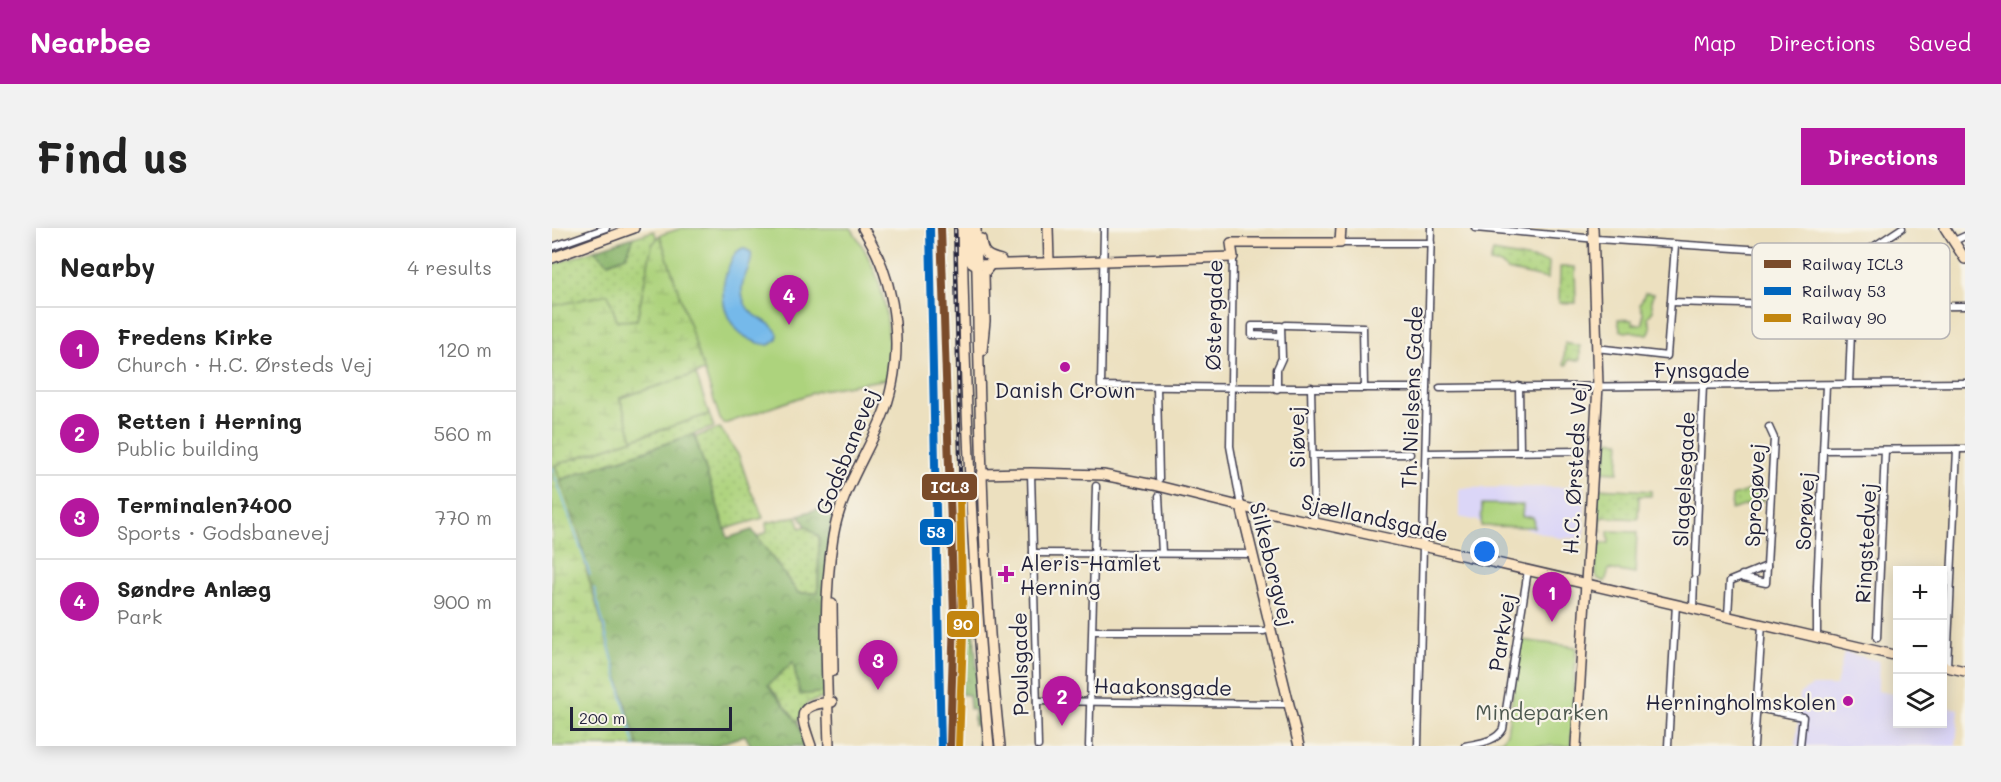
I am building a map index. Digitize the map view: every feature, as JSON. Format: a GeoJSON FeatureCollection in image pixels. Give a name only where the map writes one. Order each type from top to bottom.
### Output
{"type":"FeatureCollection","features":[{"type":"Feature","properties":{"kind":"street"},"geometry":{"type":"LineString","coordinates":[[552,247],[606,228]]}},
{"type":"Feature","properties":{"kind":"street"},"geometry":{"type":"LineString","coordinates":[[552,258],[634,228]]}},
{"type":"Feature","properties":{"kind":"street","name":"Godsbanevej"},"geometry":{"type":"LineString","coordinates":[[856,228],[876,263],[893,316]]}},
{"type":"Feature","properties":{"kind":"street","name":"Godsbanevej"},"geometry":{"type":"LineString","coordinates":[[829,746],[832,537],[842,499],[881,420],[890,391],[894,357],[893,302],[887,276],[863,228]]}},
{"type":"Feature","properties":{"kind":"street"},"geometry":{"type":"LineString","coordinates":[[962,228],[970,489],[989,746]]}},
{"type":"Feature","properties":{"kind":"street"},"geometry":{"type":"LineString","coordinates":[[969,228],[970,261],[976,265],[1233,257]]}},
{"type":"Feature","properties":{"kind":"street"},"geometry":{"type":"LineString","coordinates":[[976,228],[981,474],[988,605],[1000,746]]}},
{"type":"Feature","properties":{"kind":"street"},"geometry":{"type":"LineString","coordinates":[[981,228],[983,251],[987,256],[1009,263]]}},
{"type":"Feature","properties":{"kind":"street"},"geometry":{"type":"LineString","coordinates":[[1048,228],[1048,262]]}},
{"type":"Feature","properties":{"kind":"street"},"geometry":{"type":"LineString","coordinates":[[1104,228],[1101,386],[1277,389],[1427,388]]}},
{"type":"Feature","properties":{"kind":"street"},"geometry":{"type":"LineString","coordinates":[[1341,228],[1340,243],[1431,243]]}},
{"type":"Feature","properties":{"kind":"street","name":"Th. Nielsens Gade"},"geometry":{"type":"LineString","coordinates":[[1418,746],[1431,228]]}},
{"type":"Feature","properties":{"kind":"street"},"geometry":{"type":"LineString","coordinates":[[1475,228],[1752,250]]}},
{"type":"Feature","properties":{"kind":"street","name":"H.C. Ørsteds Vej"},"geometry":{"type":"LineString","coordinates":[[1576,746],[1598,386],[1593,228]]}},
{"type":"Feature","properties":{"kind":"street"},"geometry":{"type":"LineString","coordinates":[[1880,243],[1902,228]]}},
{"type":"Feature","properties":{"kind":"street"},"geometry":{"type":"LineString","coordinates":[[1945,228],[1965,259]]}},
{"type":"Feature","properties":{"kind":"street"},"geometry":{"type":"LineString","coordinates":[[1953,241],[1965,236]]}},
{"type":"Feature","properties":{"kind":"street","name":"Østergade"},"geometry":{"type":"LineString","coordinates":[[1230,388],[1232,243],[1340,243]]}},
{"type":"Feature","properties":{"kind":"street"},"geometry":{"type":"LineString","coordinates":[[1596,348],[1667,356],[1675,245]]}},
{"type":"Feature","properties":{"kind":"street"},"geometry":{"type":"LineString","coordinates":[[978,368],[984,345],[984,273],[991,264]]}},
{"type":"Feature","properties":{"kind":"street"},"geometry":{"type":"LineString","coordinates":[[964,313],[969,304],[971,272],[976,265]]}},
{"type":"Feature","properties":{"kind":"street"},"geometry":{"type":"LineString","coordinates":[[1671,302],[1752,304]]}},
{"type":"Feature","properties":{"kind":"street"},"geometry":{"type":"LineString","coordinates":[[1950,306],[1965,306]]}},
{"type":"Feature","properties":{"kind":"street"},"geometry":{"type":"LineString","coordinates":[[1277,389],[1277,369],[1282,357],[1281,326],[1252,326],[1252,336],[1281,336]]}},
{"type":"Feature","properties":{"kind":"street"},"geometry":{"type":"LineString","coordinates":[[1286,326],[1363,327],[1364,388]]}},
{"type":"Feature","properties":{"kind":"street"},"geometry":{"type":"LineString","coordinates":[[1849,384],[1851,339]]}},
{"type":"Feature","properties":{"kind":"street","name":"Fynsgade"},"geometry":{"type":"LineString","coordinates":[[1440,388],[1965,383]]}},
{"type":"Feature","properties":{"kind":"street","name":"Slagelsegade"},"geometry":{"type":"LineString","coordinates":[[1693,609],[1703,385]]}},
{"type":"Feature","properties":{"kind":"street","name":"Sorøvej"},"geometry":{"type":"LineString","coordinates":[[1817,638],[1817,577],[1826,385]]}},
{"type":"Feature","properties":{"kind":"street"},"geometry":{"type":"LineString","coordinates":[[1519,386],[1520,452]]}},
{"type":"Feature","properties":{"kind":"street"},"geometry":{"type":"LineString","coordinates":[[1157,387],[1159,478]]}},
{"type":"Feature","properties":{"kind":"street","name":"Siøvej"},"geometry":{"type":"LineString","coordinates":[[1311,387],[1314,521]]}},
{"type":"Feature","properties":{"kind":"street","name":"Silkeborgvej"},"geometry":{"type":"LineString","coordinates":[[1230,388],[1230,449],[1252,554],[1299,746]]}},
{"type":"Feature","properties":{"kind":"street"},"geometry":{"type":"LineString","coordinates":[[967,416],[972,435],[975,465],[977,472],[981,474]]}},
{"type":"Feature","properties":{"kind":"street","name":"Sprogøvej"},"geometry":{"type":"LineString","coordinates":[[1742,574],[1743,578],[1766,583],[1774,438],[1770,427]]}},
{"type":"Feature","properties":{"kind":"street"},"geometry":{"type":"LineString","coordinates":[[1947,630],[1957,449]]}},
{"type":"Feature","properties":{"kind":"street"},"geometry":{"type":"LineString","coordinates":[[1824,450],[1965,449]]}},
{"type":"Feature","properties":{"kind":"street","name":"Ringstedvej"},"geometry":{"type":"LineString","coordinates":[[1876,638],[1885,450]]}},
{"type":"Feature","properties":{"kind":"street"},"geometry":{"type":"LineString","coordinates":[[1426,453],[1582,451]]}},
{"type":"Feature","properties":{"kind":"street"},"geometry":{"type":"LineString","coordinates":[[1313,455],[1410,454]]}},
{"type":"Feature","properties":{"kind":"street","name":"Poulsgade"},"geometry":{"type":"LineString","coordinates":[[1031,473],[1038,746]]}},
{"type":"Feature","properties":{"kind":"street"},"geometry":{"type":"LineString","coordinates":[[970,489],[974,478],[981,474]]}},
{"type":"Feature","properties":{"kind":"street","name":"Sjællandsgade"},"geometry":{"type":"LineString","coordinates":[[981,474],[1103,475],[1154,485],[1893,655]]}},
{"type":"Feature","properties":{"kind":"street"},"geometry":{"type":"LineString","coordinates":[[1089,746],[1096,486]]}},
{"type":"Feature","properties":{"kind":"street"},"geometry":{"type":"LineString","coordinates":[[1159,496],[1161,553]]}},
{"type":"Feature","properties":{"kind":"street"},"geometry":{"type":"LineString","coordinates":[[1033,553],[1252,554]]}},
{"type":"Feature","properties":{"kind":"street","name":"Sprogøvej"},"geometry":{"type":"LineString","coordinates":[[1728,616],[1730,581],[1742,574],[1767,566]]}},
{"type":"Feature","properties":{"kind":"street","name":"Parkvej"},"geometry":{"type":"LineString","coordinates":[[1465,746],[1493,739],[1503,729],[1528,570]]}},
{"type":"Feature","properties":{"kind":"street"},"geometry":{"type":"LineString","coordinates":[[1668,746],[1676,604]]}},
{"type":"Feature","properties":{"kind":"street"},"geometry":{"type":"LineString","coordinates":[[1754,746],[1762,624]]}},
{"type":"Feature","properties":{"kind":"street"},"geometry":{"type":"LineString","coordinates":[[1093,631],[1264,631],[1270,629]]}},
{"type":"Feature","properties":{"kind":"street"},"geometry":{"type":"LineString","coordinates":[[1947,666],[1965,671]]}},
{"type":"Feature","properties":{"kind":"street","name":"Haakonsgade"},"geometry":{"type":"LineString","coordinates":[[1037,701],[1289,704]]}},
{"type":"Feature","properties":{"kind":"street"},"geometry":{"type":"LineString","coordinates":[[811,746],[802,719],[804,713],[811,706],[830,703]]}},
{"type":"Feature","properties":{"kind":"street","name":"Godsbanevej"},"geometry":{"type":"LineString","coordinates":[[830,703],[835,746]]}},
{"type":"Feature","properties":{"kind":"street"},"geometry":{"type":"LineString","coordinates":[[1757,708],[1803,717],[1800,746]]}},
{"type":"Feature","properties":{"kind":"shaded area"},"geometry":{"type":"Polygon","coordinates":[[[1585,487],[1584,538],[1559,538],[1524,528],[1480,524],[1479,521],[1459,517],[1459,488],[1585,487]]]}},
{"type":"Feature","properties":{"kind":"shaded area","name":"Herningholmskolen"},"geometry":{"type":"Polygon","coordinates":[[[1844,652],[1879,661],[1878,691],[1893,694],[1893,728],[1947,728],[1947,707],[1959,709],[1956,746],[1796,746],[1800,693],[1812,686],[1836,686],[1844,652]]]}},
{"type":"Feature","properties":{"kind":"green space"},"geometry":{"type":"Polygon","coordinates":[[[682,228],[851,228],[871,263],[884,300],[889,338],[887,379],[821,390],[724,424],[720,419],[660,235],[682,228]]]}},
{"type":"Feature","properties":{"kind":"green space"},"geometry":{"type":"Polygon","coordinates":[[[654,231],[658,240],[652,245],[637,320],[617,322],[552,306],[552,265],[594,250],[609,263],[626,256],[634,237],[654,231]]]}},
{"type":"Feature","properties":{"kind":"green space"},"geometry":{"type":"Polygon","coordinates":[[[660,235],[705,371],[620,398],[633,439],[555,465],[580,537],[587,573],[638,746],[552,746],[552,306],[608,294],[617,321],[637,320],[652,245],[660,235]]]}},
{"type":"Feature","properties":{"kind":"green space"},"geometry":{"type":"Polygon","coordinates":[[[634,237],[626,256],[608,263],[594,250],[634,237]]]}},
{"type":"Feature","properties":{"kind":"green space"},"geometry":{"type":"Polygon","coordinates":[[[1493,252],[1549,262],[1548,279],[1507,270],[1502,265],[1490,263],[1493,252]]]}},
{"type":"Feature","properties":{"kind":"green space"},"geometry":{"type":"Polygon","coordinates":[[[1560,267],[1575,267],[1576,303],[1559,303],[1560,267]]]}},
{"type":"Feature","properties":{"kind":"green space"},"geometry":{"type":"Polygon","coordinates":[[[1645,293],[1654,294],[1651,300],[1653,311],[1648,317],[1651,328],[1648,335],[1620,330],[1618,319],[1632,320],[1633,324],[1643,324],[1640,305],[1645,293]]]}},
{"type":"Feature","properties":{"kind":"green space"},"geometry":{"type":"Polygon","coordinates":[[[1565,343],[1580,346],[1580,360],[1568,360],[1567,365],[1564,364],[1565,343]]]}},
{"type":"Feature","properties":{"kind":"green space"},"geometry":{"type":"Polygon","coordinates":[[[696,374],[709,414],[633,439],[620,398],[696,374]]]}},
{"type":"Feature","properties":{"kind":"green space"},"geometry":{"type":"Polygon","coordinates":[[[709,414],[714,427],[560,480],[555,465],[709,414]]]}},
{"type":"Feature","properties":{"kind":"green space"},"geometry":{"type":"Polygon","coordinates":[[[720,428],[739,456],[751,492],[763,518],[725,529],[695,437],[720,428]]]}},
{"type":"Feature","properties":{"kind":"green space"},"geometry":{"type":"Polygon","coordinates":[[[694,434],[728,538],[752,530],[798,593],[818,593],[819,537],[806,526],[799,515],[836,503],[830,533],[825,692],[800,695],[793,662],[768,685],[798,722],[806,746],[751,746],[745,735],[714,746],[638,746],[587,573],[580,537],[560,480],[694,434]]]}},
{"type":"Feature","properties":{"kind":"green space"},"geometry":{"type":"Polygon","coordinates":[[[1600,440],[1620,441],[1618,472],[1597,471],[1600,440]]]}},
{"type":"Feature","properties":{"kind":"green space"},"geometry":{"type":"Polygon","coordinates":[[[1761,486],[1764,500],[1731,510],[1732,496],[1761,486]]]}},
{"type":"Feature","properties":{"kind":"green space"},"geometry":{"type":"Polygon","coordinates":[[[1597,488],[1651,491],[1651,496],[1639,496],[1638,519],[1601,517],[1600,530],[1603,531],[1595,531],[1597,488]]]}},
{"type":"Feature","properties":{"kind":"green space"},"geometry":{"type":"Polygon","coordinates":[[[1482,504],[1523,505],[1522,517],[1533,517],[1534,527],[1481,526],[1482,504]]]}},
{"type":"Feature","properties":{"kind":"green space"},"geometry":{"type":"Polygon","coordinates":[[[797,516],[800,528],[806,526],[819,537],[818,593],[798,593],[757,537],[767,532],[766,523],[797,516]]]}},
{"type":"Feature","properties":{"kind":"green space"},"geometry":{"type":"Polygon","coordinates":[[[1608,531],[1637,532],[1635,574],[1609,569],[1605,582],[1598,579],[1596,575],[1595,543],[1609,543],[1608,531]]]}},
{"type":"Feature","properties":{"kind":"green space"},"geometry":{"type":"Polygon","coordinates":[[[970,588],[984,746],[979,746],[978,726],[974,725],[974,710],[970,709],[969,695],[960,694],[967,589],[970,588]]]}},
{"type":"Feature","properties":{"kind":"green space","name":"Mindeparken"},"geometry":{"type":"Polygon","coordinates":[[[1521,640],[1576,647],[1571,746],[1484,746],[1503,739],[1507,733],[1521,640]]]}},
{"type":"Feature","properties":{"kind":"green space"},"geometry":{"type":"Polygon","coordinates":[[[793,662],[825,692],[826,697],[807,703],[798,722],[768,685],[793,662]]]}},
{"type":"Feature","properties":{"kind":"water"},"geometry":{"type":"Polygon","coordinates":[[[743,248],[751,252],[751,262],[742,287],[744,302],[753,314],[774,328],[778,334],[777,340],[769,345],[755,342],[744,336],[728,317],[724,305],[723,293],[729,266],[738,251],[743,248]]]}},
{"type":"Feature","properties":{"kind":"waterway"},"geometry":{"type":"LineString","coordinates":[[552,468],[590,575]]}},
{"type":"Feature","properties":{"kind":"waterway"},"geometry":{"type":"LineString","coordinates":[[594,588],[635,746]]}},
{"type":"Feature","properties":{"kind":"railway"},"geometry":{"type":"LineString","coordinates":[[953,746],[962,563],[955,228]]}},
{"type":"Feature","properties":{"kind":"rail line","name":"53"},"geometry":{"type":"LineString","coordinates":[[930,228],[941,746]]}},
{"type":"Feature","properties":{"kind":"rail line","name":"ICL3"},"geometry":{"type":"LineString","coordinates":[[941,228],[954,615],[950,746]]}},
{"type":"Feature","properties":{"kind":"rail line","name":"90"},"geometry":{"type":"LineString","coordinates":[[959,746],[963,634],[960,502]]}},
{"type":"Feature","properties":{"kind":"place","name":"Søndre Anlæg"},"geometry":{"type":"Point","coordinates":[789,325]}},
{"type":"Feature","properties":{"kind":"place","name":"Danish Crown"},"geometry":{"type":"Point","coordinates":[1065,367]}},
{"type":"Feature","properties":{"kind":"place","name":"Aleris-Hamlet Herning"},"geometry":{"type":"Point","coordinates":[1006,574]}},
{"type":"Feature","properties":{"kind":"place","name":"Fredens Kirke"},"geometry":{"type":"Point","coordinates":[1552,622]}},
{"type":"Feature","properties":{"kind":"place","name":"Terminalen7400"},"geometry":{"type":"Point","coordinates":[878,690]}},
{"type":"Feature","properties":{"kind":"place","name":"Herningholmskolen"},"geometry":{"type":"Point","coordinates":[1848,701]}},
{"type":"Feature","properties":{"kind":"place","name":"Retten i Herning"},"geometry":{"type":"Point","coordinates":[1062,726]}}]}
